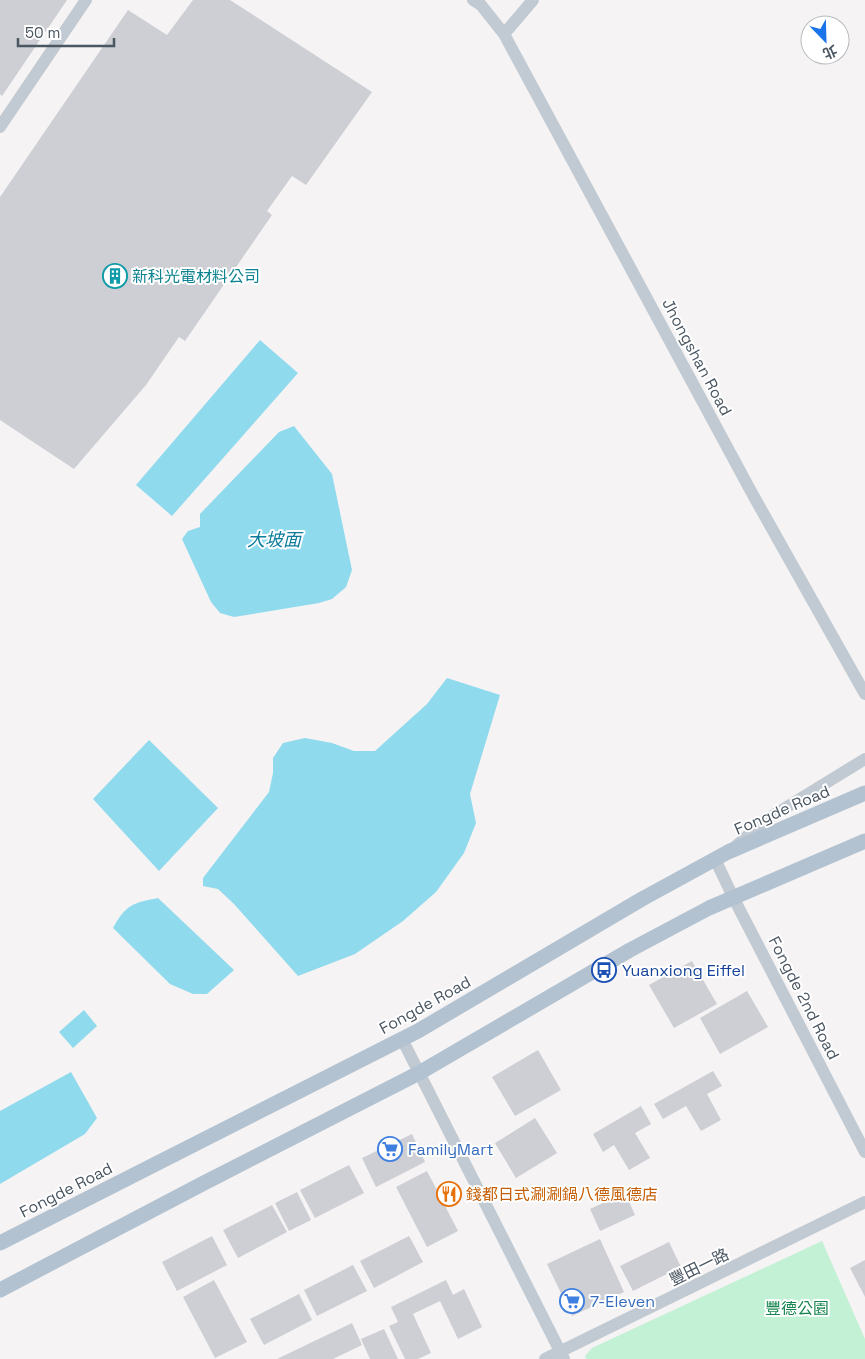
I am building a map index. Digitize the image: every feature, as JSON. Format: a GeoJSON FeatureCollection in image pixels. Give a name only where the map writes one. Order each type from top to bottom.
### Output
{"type":"FeatureCollection","features":[{"type":"Feature","properties":{"kind":"main road","name":"Fongde Road"},"geometry":{"type":"LineString","coordinates":[[0,1244],[190,1145],[402,1039],[642,899],[722,856],[865,793]]}},
{"type":"Feature","properties":{"kind":"main road"},"geometry":{"type":"LineString","coordinates":[[0,1290],[419,1073],[630,950],[709,908],[865,841]]}},
{"type":"Feature","properties":{"kind":"street"},"geometry":{"type":"LineString","coordinates":[[2,120],[86,0]]}},
{"type":"Feature","properties":{"kind":"street","name":"Jhongshan Road"},"geometry":{"type":"LineString","coordinates":[[473,0],[481,5],[504,34],[753,495],[865,694]]}},
{"type":"Feature","properties":{"kind":"street"},"geometry":{"type":"LineString","coordinates":[[504,34],[533,0]]}},
{"type":"Feature","properties":{"kind":"street"},"geometry":{"type":"LineString","coordinates":[[722,856],[764,821],[865,759]]}},
{"type":"Feature","properties":{"kind":"street","name":"Fongde 2nd Road"},"geometry":{"type":"LineString","coordinates":[[722,856],[733,897],[865,1152]]}},
{"type":"Feature","properties":{"kind":"street"},"geometry":{"type":"LineString","coordinates":[[402,1039],[562,1356]]}},
{"type":"Feature","properties":{"kind":"street","name":"豐田一路"},"geometry":{"type":"LineString","coordinates":[[546,1359],[562,1356],[865,1202]]}},
{"type":"Feature","properties":{"kind":"green space","name":"豐德公園"},"geometry":{"type":"Polygon","coordinates":[[[822,1241],[865,1339],[865,1359],[586,1359],[585,1356],[592,1348],[822,1241]]]}},
{"type":"Feature","properties":{"kind":"water"},"geometry":{"type":"Polygon","coordinates":[[[260,340],[298,373],[172,516],[136,485],[260,340]]]}},
{"type":"Feature","properties":{"kind":"water","name":"大坡面"},"geometry":{"type":"Polygon","coordinates":[[[294,426],[332,474],[352,570],[346,587],[332,599],[319,603],[234,617],[220,613],[211,602],[182,539],[188,531],[200,527],[200,514],[279,432],[294,426]]]}},
{"type":"Feature","properties":{"kind":"water"},"geometry":{"type":"Polygon","coordinates":[[[447,678],[500,695],[470,794],[476,823],[464,853],[436,892],[403,921],[355,954],[298,976],[234,904],[218,889],[203,886],[203,878],[269,792],[273,773],[273,758],[283,743],[305,738],[332,743],[354,751],[375,751],[427,704],[447,678]]]}},
{"type":"Feature","properties":{"kind":"water"},"geometry":{"type":"Polygon","coordinates":[[[149,740],[218,808],[159,871],[93,799],[149,740]]]}},
{"type":"Feature","properties":{"kind":"water"},"geometry":{"type":"Polygon","coordinates":[[[158,898],[234,970],[207,994],[193,994],[170,984],[113,928],[122,914],[131,906],[158,898]]]}},
{"type":"Feature","properties":{"kind":"water"},"geometry":{"type":"Polygon","coordinates":[[[84,1010],[97,1026],[73,1048],[59,1032],[84,1010]]]}},
{"type":"Feature","properties":{"kind":"water"},"geometry":{"type":"Polygon","coordinates":[[[71,1072],[97,1118],[85,1134],[0,1184],[0,1111],[71,1072]]]}},
{"type":"Feature","properties":{"kind":"building"},"geometry":{"type":"Polygon","coordinates":[[[0,0],[67,0],[2,96],[0,94],[0,0]]]}},
{"type":"Feature","properties":{"kind":"building","name":"新科光電材料公司"},"geometry":{"type":"Polygon","coordinates":[[[193,0],[230,0],[372,92],[306,185],[292,176],[267,211],[272,215],[185,341],[179,337],[146,385],[74,469],[0,420],[0,197],[128,10],[167,35],[193,0]]]}},
{"type":"Feature","properties":{"kind":"building"},"geometry":{"type":"Polygon","coordinates":[[[692,961],[717,1004],[674,1028],[649,985],[692,961]]]}},
{"type":"Feature","properties":{"kind":"building"},"geometry":{"type":"Polygon","coordinates":[[[747,991],[768,1027],[720,1054],[700,1018],[747,991]]]}},
{"type":"Feature","properties":{"kind":"building"},"geometry":{"type":"Polygon","coordinates":[[[538,1050],[561,1090],[515,1116],[492,1077],[538,1050]]]}},
{"type":"Feature","properties":{"kind":"building"},"geometry":{"type":"Polygon","coordinates":[[[713,1071],[722,1086],[707,1094],[721,1120],[701,1131],[686,1106],[663,1119],[654,1104],[713,1071]]]}},
{"type":"Feature","properties":{"kind":"building"},"geometry":{"type":"Polygon","coordinates":[[[641,1106],[651,1124],[635,1133],[650,1158],[629,1170],[614,1145],[603,1152],[593,1134],[641,1106]]]}},
{"type":"Feature","properties":{"kind":"building"},"geometry":{"type":"Polygon","coordinates":[[[535,1118],[557,1153],[516,1178],[495,1143],[535,1118]]]}},
{"type":"Feature","properties":{"kind":"building"},"geometry":{"type":"Polygon","coordinates":[[[412,1134],[425,1162],[376,1187],[362,1158],[412,1134]]]}},
{"type":"Feature","properties":{"kind":"building"},"geometry":{"type":"Polygon","coordinates":[[[349,1165],[364,1193],[315,1218],[300,1190],[349,1165]]]}},
{"type":"Feature","properties":{"kind":"building"},"geometry":{"type":"Polygon","coordinates":[[[427,1171],[458,1231],[427,1247],[396,1187],[427,1171]]]}},
{"type":"Feature","properties":{"kind":"building"},"geometry":{"type":"Polygon","coordinates":[[[297,1192],[311,1220],[289,1231],[275,1203],[297,1192]]]}},
{"type":"Feature","properties":{"kind":"building"},"geometry":{"type":"Polygon","coordinates":[[[625,1193],[635,1215],[600,1231],[590,1209],[625,1193]]]}},
{"type":"Feature","properties":{"kind":"building"},"geometry":{"type":"Polygon","coordinates":[[[272,1205],[287,1232],[238,1258],[223,1230],[272,1205]]]}},
{"type":"Feature","properties":{"kind":"building"},"geometry":{"type":"Polygon","coordinates":[[[212,1236],[227,1265],[177,1291],[162,1262],[212,1236]]]}},
{"type":"Feature","properties":{"kind":"building"},"geometry":{"type":"Polygon","coordinates":[[[409,1236],[423,1262],[374,1288],[360,1261],[409,1236]]]}},
{"type":"Feature","properties":{"kind":"building"},"geometry":{"type":"Polygon","coordinates":[[[600,1239],[624,1292],[572,1316],[547,1264],[600,1239]]]}},
{"type":"Feature","properties":{"kind":"building"},"geometry":{"type":"Polygon","coordinates":[[[669,1242],[681,1267],[633,1291],[620,1266],[669,1242]]]}},
{"type":"Feature","properties":{"kind":"building"},"geometry":{"type":"Polygon","coordinates":[[[865,1260],[865,1297],[850,1268],[865,1260]]]}},
{"type":"Feature","properties":{"kind":"building"},"geometry":{"type":"Polygon","coordinates":[[[353,1265],[367,1291],[317,1316],[304,1290],[353,1265]]]}},
{"type":"Feature","properties":{"kind":"building"},"geometry":{"type":"Polygon","coordinates":[[[214,1280],[247,1342],[215,1358],[183,1297],[214,1280]]]}},
{"type":"Feature","properties":{"kind":"building"},"geometry":{"type":"Polygon","coordinates":[[[446,1280],[453,1295],[464,1289],[482,1327],[458,1339],[440,1301],[413,1314],[431,1353],[418,1359],[405,1359],[389,1326],[398,1322],[391,1307],[446,1280]]]}},
{"type":"Feature","properties":{"kind":"building"},"geometry":{"type":"Polygon","coordinates":[[[299,1294],[312,1320],[264,1345],[250,1319],[299,1294]]]}},
{"type":"Feature","properties":{"kind":"building"},"geometry":{"type":"Polygon","coordinates":[[[352,1323],[362,1345],[333,1359],[277,1359],[352,1323]]]}},
{"type":"Feature","properties":{"kind":"building"},"geometry":{"type":"Polygon","coordinates":[[[384,1329],[398,1359],[370,1359],[361,1339],[384,1329]]]}},
{"type":"Feature","properties":{"kind":"place","name":"新科光電材料公司"},"geometry":{"type":"Point","coordinates":[115,276]}},
{"type":"Feature","properties":{"kind":"place","name":"Yuanxiong Eiffel"},"geometry":{"type":"Point","coordinates":[604,970]}},
{"type":"Feature","properties":{"kind":"place","name":"FamilyMart"},"geometry":{"type":"Point","coordinates":[390,1149]}},
{"type":"Feature","properties":{"kind":"place","name":"錢都日式涮涮鍋八德風德店"},"geometry":{"type":"Point","coordinates":[449,1194]}},
{"type":"Feature","properties":{"kind":"place","name":"7-Eleven"},"geometry":{"type":"Point","coordinates":[572,1301]}}]}
